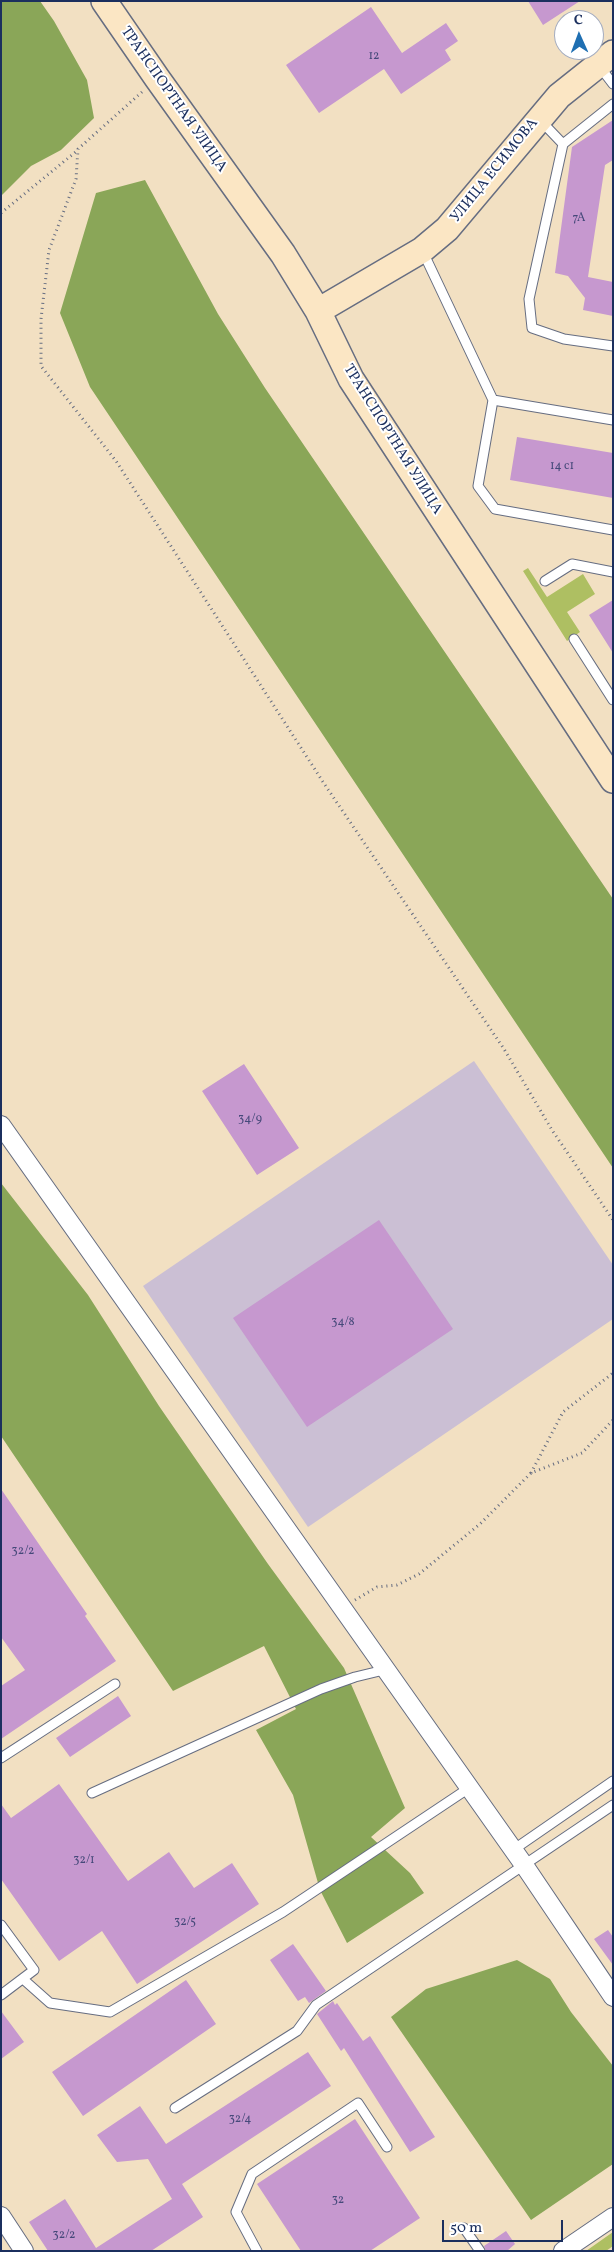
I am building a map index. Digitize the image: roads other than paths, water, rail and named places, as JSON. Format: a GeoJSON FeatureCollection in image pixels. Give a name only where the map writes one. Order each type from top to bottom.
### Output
{"type":"FeatureCollection","features":[{"type":"Feature","properties":{"kind":"street","name":"ТРАНСПОРТНАЯ УЛИЦА"},"geometry":{"type":"LineString","coordinates":[[104,1],[283,254],[318,311],[350,379],[613,780]]}},
{"type":"Feature","properties":{"kind":"street","name":"УЛИЦА ЕСИМОВА"},"geometry":{"type":"LineString","coordinates":[[318,311],[422,250],[447,229],[470,204],[538,118],[559,96],[606,59]]}},
{"type":"Feature","properties":{"kind":"street"},"geometry":{"type":"LineString","coordinates":[[1,1125],[384,1670],[524,1865],[613,1997]]}},
{"type":"Feature","properties":{"kind":"street"},"geometry":{"type":"LineString","coordinates":[[1,2216],[24,2251]]}},
{"type":"Feature","properties":{"kind":"street"},"geometry":{"type":"LineString","coordinates":[[563,2251],[613,2216]]}},
{"type":"Feature","properties":{"kind":"lane"},"geometry":{"type":"LineString","coordinates":[[606,59],[613,84]]}},
{"type":"Feature","properties":{"kind":"lane"},"geometry":{"type":"LineString","coordinates":[[613,104],[563,144],[529,299],[532,328],[564,339],[613,346]]}},
{"type":"Feature","properties":{"kind":"lane"},"geometry":{"type":"LineString","coordinates":[[538,118],[563,144]]}},
{"type":"Feature","properties":{"kind":"lane"},"geometry":{"type":"LineString","coordinates":[[422,250],[493,400],[478,486],[495,508],[613,530]]}},
{"type":"Feature","properties":{"kind":"lane"},"geometry":{"type":"LineString","coordinates":[[493,400],[613,420]]}},
{"type":"Feature","properties":{"kind":"lane"},"geometry":{"type":"LineString","coordinates":[[545,581],[572,564],[613,572]]}},
{"type":"Feature","properties":{"kind":"lane"},"geometry":{"type":"LineString","coordinates":[[574,639],[613,700]]}},
{"type":"Feature","properties":{"kind":"lane"},"geometry":{"type":"LineString","coordinates":[[92,1793],[321,1689],[384,1670]]}},
{"type":"Feature","properties":{"kind":"lane"},"geometry":{"type":"LineString","coordinates":[[1,1758],[115,1684]]}},
{"type":"Feature","properties":{"kind":"lane"},"geometry":{"type":"LineString","coordinates":[[513,1850],[613,1781]]}},
{"type":"Feature","properties":{"kind":"lane"},"geometry":{"type":"LineString","coordinates":[[23,1979],[50,2003],[110,2012],[284,1912],[469,1788]]}},
{"type":"Feature","properties":{"kind":"lane"},"geometry":{"type":"LineString","coordinates":[[175,2108],[297,2031],[316,2005],[613,1805]]}},
{"type":"Feature","properties":{"kind":"lane"},"geometry":{"type":"LineString","coordinates":[[1,1925],[34,1970],[1,1995]]}},
{"type":"Feature","properties":{"kind":"lane"},"geometry":{"type":"LineString","coordinates":[[257,2251],[236,2212],[252,2174],[358,2103],[387,2148]]}},
{"type":"Feature","properties":{"kind":"lane"},"geometry":{"type":"LineString","coordinates":[[464,2228],[480,2251]]}}]}
